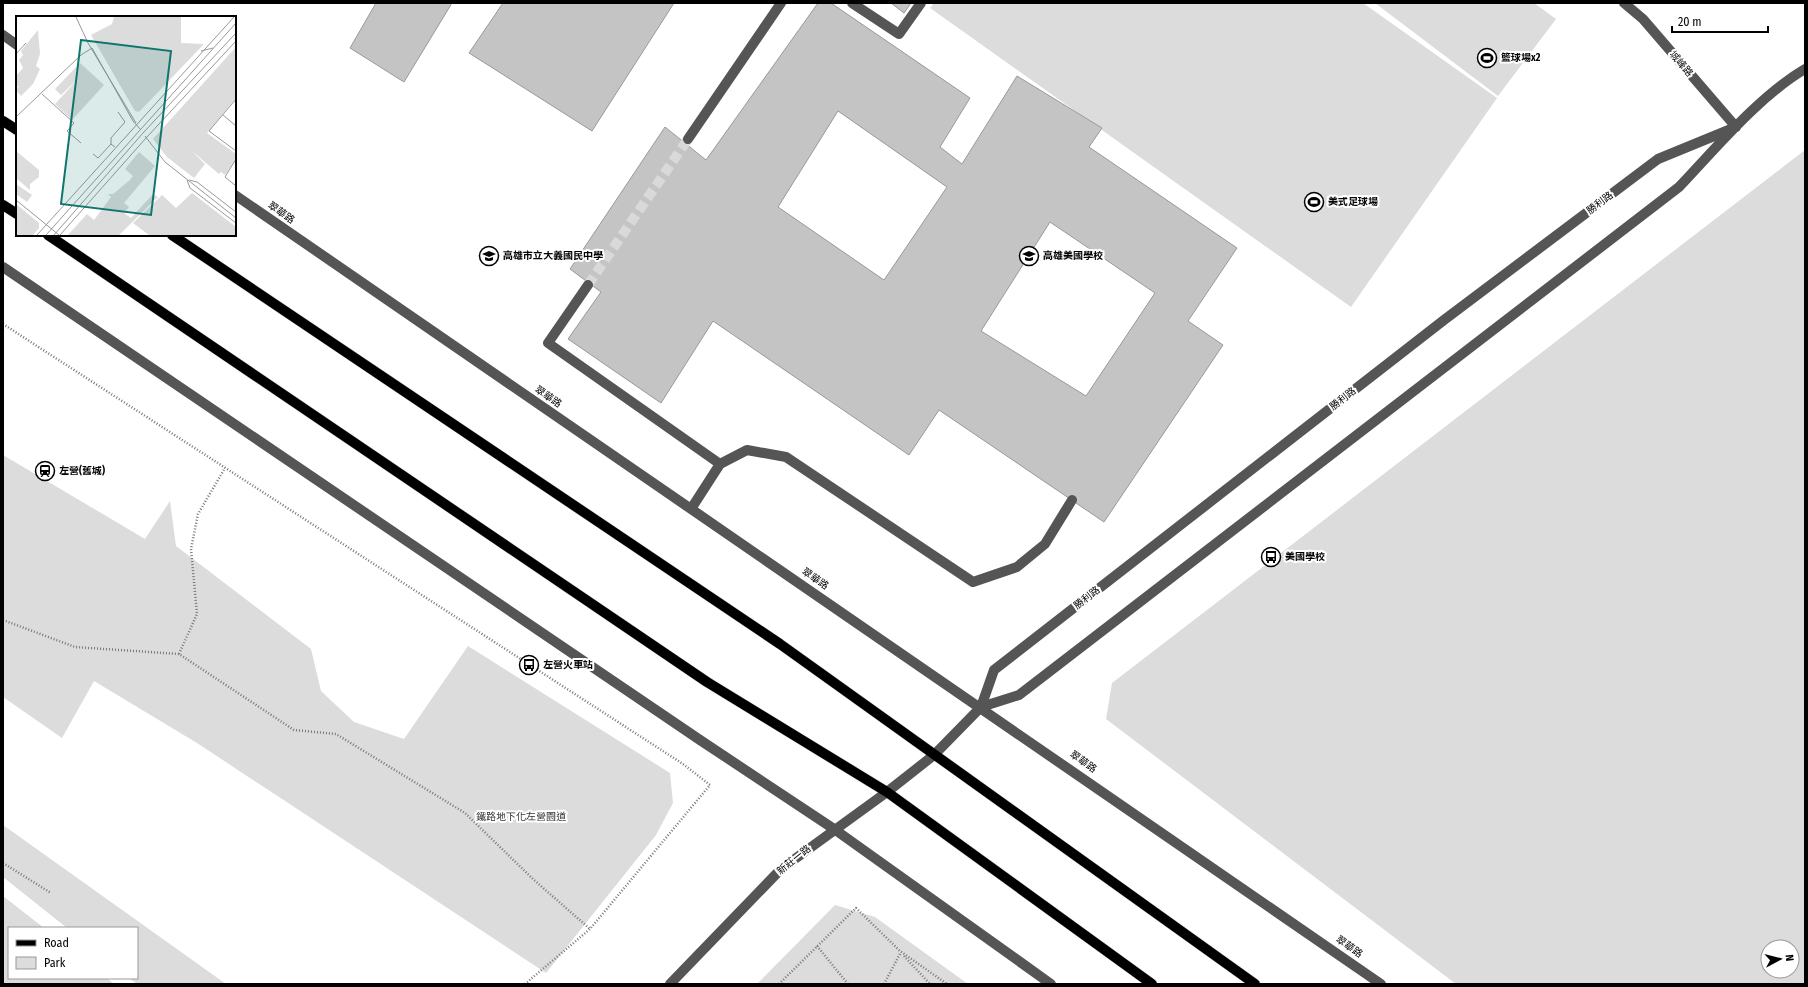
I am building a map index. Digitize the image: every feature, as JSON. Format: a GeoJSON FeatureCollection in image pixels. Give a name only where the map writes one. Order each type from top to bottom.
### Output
{"type":"FeatureCollection","features":[{"type":"Feature","properties":{"kind":"main road"},"geometry":{"type":"LineString","coordinates":[[3,121],[16,129]]}},
{"type":"Feature","properties":{"kind":"main road"},"geometry":{"type":"LineString","coordinates":[[3,205],[16,213]]}},
{"type":"Feature","properties":{"kind":"main road"},"geometry":{"type":"LineString","coordinates":[[49,236],[707,682],[887,792],[1152,984]]}},
{"type":"Feature","properties":{"kind":"main road"},"geometry":{"type":"LineString","coordinates":[[173,236],[780,644],[1255,984]]}},
{"type":"Feature","properties":{"kind":"street"},"geometry":{"type":"LineString","coordinates":[[688,139],[781,3]]}},
{"type":"Feature","properties":{"kind":"street"},"geometry":{"type":"LineString","coordinates":[[852,3],[899,34],[921,3]]}},
{"type":"Feature","properties":{"kind":"street","name":"城峰路"},"geometry":{"type":"LineString","coordinates":[[1624,3],[1643,19],[1736,127]]}},
{"type":"Feature","properties":{"kind":"street"},"geometry":{"type":"LineString","coordinates":[[3,35],[16,44]]}},
{"type":"Feature","properties":{"kind":"street","name":"勝利路"},"geometry":{"type":"LineString","coordinates":[[981,707],[1019,695],[1679,187],[1736,127],[1788,79],[1805,69]]}},
{"type":"Feature","properties":{"kind":"street","name":"勝利路"},"geometry":{"type":"LineString","coordinates":[[934,755],[981,707],[994,670],[1444,320],[1658,159],[1736,127]]}},
{"type":"Feature","properties":{"kind":"street","name":"翠華路"},"geometry":{"type":"LineString","coordinates":[[236,196],[690,509],[981,707],[1381,984]]}},
{"type":"Feature","properties":{"kind":"street"},"geometry":{"type":"LineString","coordinates":[[3,268],[700,740],[834,829],[1051,984]]}},
{"type":"Feature","properties":{"kind":"street"},"geometry":{"type":"LineString","coordinates":[[588,285],[548,343],[720,464]]}},
{"type":"Feature","properties":{"kind":"street"},"geometry":{"type":"LineString","coordinates":[[690,509],[720,464],[747,450],[786,457],[972,582],[1017,568],[1045,544],[1072,500]]}},
{"type":"Feature","properties":{"kind":"street","name":"新莊一路"},"geometry":{"type":"LineString","coordinates":[[670,984],[781,869],[834,829],[887,792],[934,755]]}},
{"type":"Feature","properties":{"kind":"path"},"geometry":{"type":"LineString","coordinates":[[3,324],[683,764],[710,786],[590,929],[525,984]]}},
{"type":"Feature","properties":{"kind":"path"},"geometry":{"type":"LineString","coordinates":[[179,654],[197,614],[191,548],[198,514],[225,468]]}},
{"type":"Feature","properties":{"kind":"path"},"geometry":{"type":"LineString","coordinates":[[3,620],[75,647],[179,654],[294,730],[336,734],[465,814],[534,880],[590,929]]}},
{"type":"Feature","properties":{"kind":"path"},"geometry":{"type":"LineString","coordinates":[[3,863],[51,893]]}},
{"type":"Feature","properties":{"kind":"path"},"geometry":{"type":"LineString","coordinates":[[779,984],[856,908],[900,951],[930,984]]}},
{"type":"Feature","properties":{"kind":"path"},"geometry":{"type":"LineString","coordinates":[[817,946],[848,984]]}},
{"type":"Feature","properties":{"kind":"path"},"geometry":{"type":"LineString","coordinates":[[884,984],[900,951]]}},
{"type":"Feature","properties":{"kind":"path"},"geometry":{"type":"LineString","coordinates":[[900,951],[947,984]]}},
{"type":"Feature","properties":{"kind":"green space","name":"美式足球場"},"geometry":{"type":"Polygon","coordinates":[[[934,3],[1363,3],[1497,98],[1351,307],[930,8],[934,3]]]}},
{"type":"Feature","properties":{"kind":"green space","name":"籃球場x2"},"geometry":{"type":"Polygon","coordinates":[[[1375,3],[1534,3],[1556,19],[1498,96],[1375,3]]]}},
{"type":"Feature","properties":{"kind":"green space"},"geometry":{"type":"Polygon","coordinates":[[[1805,150],[1805,984],[1456,984],[1106,719],[1112,683],[1805,150]]]}},
{"type":"Feature","properties":{"kind":"green space","name":"鐵路地下化左營園道"},"geometry":{"type":"Polygon","coordinates":[[[3,455],[145,539],[170,501],[176,546],[311,649],[321,691],[354,722],[404,739],[468,646],[670,773],[673,803],[656,835],[546,973],[197,743],[94,681],[62,738],[3,697],[3,455]]]}},
{"type":"Feature","properties":{"kind":"green space"},"geometry":{"type":"Polygon","coordinates":[[[3,825],[226,984],[137,984],[130,979],[138,979],[138,927],[66,927],[3,877],[3,825]]]}},
{"type":"Feature","properties":{"kind":"green space"},"geometry":{"type":"Polygon","coordinates":[[[3,896],[43,927],[8,927],[8,979],[108,979],[114,984],[3,984],[3,896]]]}},
{"type":"Feature","properties":{"kind":"green space"},"geometry":{"type":"Polygon","coordinates":[[[835,905],[875,917],[968,984],[757,984],[835,905]]]}},
{"type":"Feature","properties":{"kind":"building"},"geometry":{"type":"Polygon","coordinates":[[[376,3],[452,3],[404,82],[350,48],[376,3]]]}},
{"type":"Feature","properties":{"kind":"building"},"geometry":{"type":"Polygon","coordinates":[[[503,3],[674,3],[592,131],[469,53],[503,3]]]}},
{"type":"Feature","properties":{"kind":"building"},"geometry":{"type":"Polygon","coordinates":[[[818,3],[831,3],[970,98],[940,147],[962,164],[1017,76],[1102,128],[1089,147],[1237,248],[1188,321],[1223,345],[1104,522],[939,410],[909,455],[713,321],[661,403],[568,339],[601,292],[570,269],[665,127],[706,160],[818,3]],[[838,111],[778,207],[884,280],[947,187],[838,111]],[[1050,222],[981,331],[1086,396],[1155,293],[1050,222]]]}},
{"type":"Feature","properties":{"kind":"building"},"geometry":{"type":"Polygon","coordinates":[[[891,3],[911,3],[904,13],[891,3]]]}},
{"type":"Feature","properties":{"kind":"tunnel"},"geometry":{"type":"LineString","coordinates":[[588,285],[688,139]]}},
{"type":"Feature","properties":{"kind":"place","name":"籃球場x2"},"geometry":{"type":"Point","coordinates":[1487,58]}},
{"type":"Feature","properties":{"kind":"place","name":"美式足球場"},"geometry":{"type":"Point","coordinates":[1314,202]}},
{"type":"Feature","properties":{"kind":"place","name":"高雄市立大義國民中學"},"geometry":{"type":"Point","coordinates":[489,256]}},
{"type":"Feature","properties":{"kind":"place","name":"高雄美國學校"},"geometry":{"type":"Point","coordinates":[1029,256]}},
{"type":"Feature","properties":{"kind":"place","name":"左營(舊城)"},"geometry":{"type":"Point","coordinates":[45,471]}},
{"type":"Feature","properties":{"kind":"place","name":"美國學校"},"geometry":{"type":"Point","coordinates":[1271,557]}},
{"type":"Feature","properties":{"kind":"place","name":"左營火車站"},"geometry":{"type":"Point","coordinates":[529,665]}}]}
